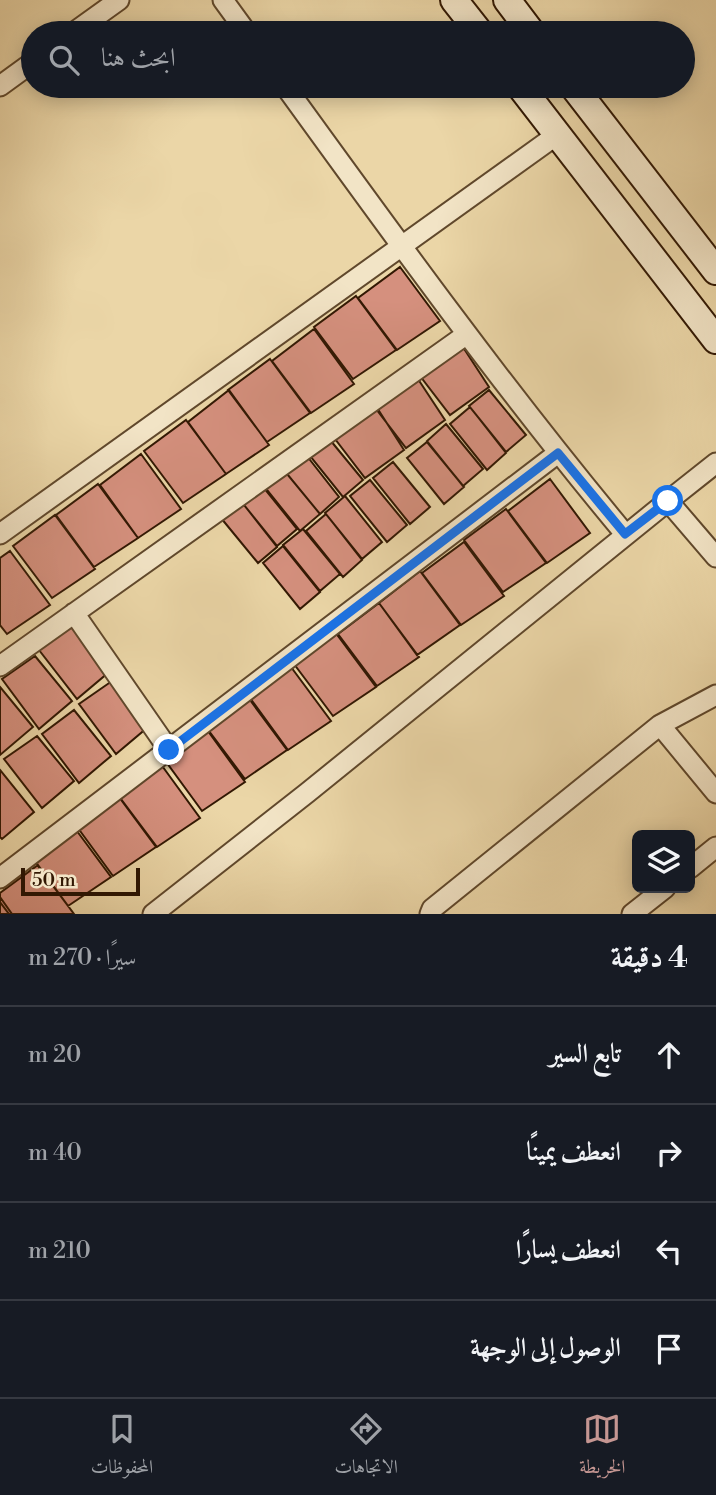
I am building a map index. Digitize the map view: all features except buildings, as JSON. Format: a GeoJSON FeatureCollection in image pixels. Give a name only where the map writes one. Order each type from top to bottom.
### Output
{"type":"FeatureCollection","features":[{"type":"Feature","properties":{"kind":"street"},"geometry":{"type":"LineString","coordinates":[[90,21],[119,0]]}},
{"type":"Feature","properties":{"kind":"street"},"geometry":{"type":"LineString","coordinates":[[223,0],[238,21]]}},
{"type":"Feature","properties":{"kind":"street"},"geometry":{"type":"LineString","coordinates":[[454,0],[471,21]]}},
{"type":"Feature","properties":{"kind":"street"},"geometry":{"type":"LineString","coordinates":[[506,0],[523,21]]}},
{"type":"Feature","properties":{"kind":"street"},"geometry":{"type":"LineString","coordinates":[[0,86],[21,71]]}},
{"type":"Feature","properties":{"kind":"street"},"geometry":{"type":"LineString","coordinates":[[294,98],[467,334],[558,453],[625,534]]}},
{"type":"Feature","properties":{"kind":"street"},"geometry":{"type":"LineString","coordinates":[[530,98],[716,340]]}},
{"type":"Feature","properties":{"kind":"street"},"geometry":{"type":"LineString","coordinates":[[582,98],[716,271]]}},
{"type":"Feature","properties":{"kind":"street"},"geometry":{"type":"LineString","coordinates":[[0,534],[558,134]]}},
{"type":"Feature","properties":{"kind":"street"},"geometry":{"type":"LineString","coordinates":[[0,666],[467,334]]}},
{"type":"Feature","properties":{"kind":"street"},"geometry":{"type":"LineString","coordinates":[[0,878],[558,453]]}},
{"type":"Feature","properties":{"kind":"street"},"geometry":{"type":"LineString","coordinates":[[153,914],[318,785],[716,463]]}},
{"type":"Feature","properties":{"kind":"street"},"geometry":{"type":"LineString","coordinates":[[668,501],[716,556]]}},
{"type":"Feature","properties":{"kind":"street"},"geometry":{"type":"LineString","coordinates":[[74,613],[169,750]]}},
{"type":"Feature","properties":{"kind":"street"},"geometry":{"type":"LineString","coordinates":[[430,914],[432,909],[660,725],[716,695]]}},
{"type":"Feature","properties":{"kind":"street"},"geometry":{"type":"LineString","coordinates":[[660,725],[716,793]]}},
{"type":"Feature","properties":{"kind":"street"},"geometry":{"type":"LineString","coordinates":[[695,864],[716,846]]}},
{"type":"Feature","properties":{"kind":"street"},"geometry":{"type":"LineString","coordinates":[[632,914],[659,893]]}},
{"type":"Feature","properties":{"kind":"route"},"geometry":{"type":"LineString","coordinates":[[169,750],[558,453],[625,534],[668,501]]}}]}
